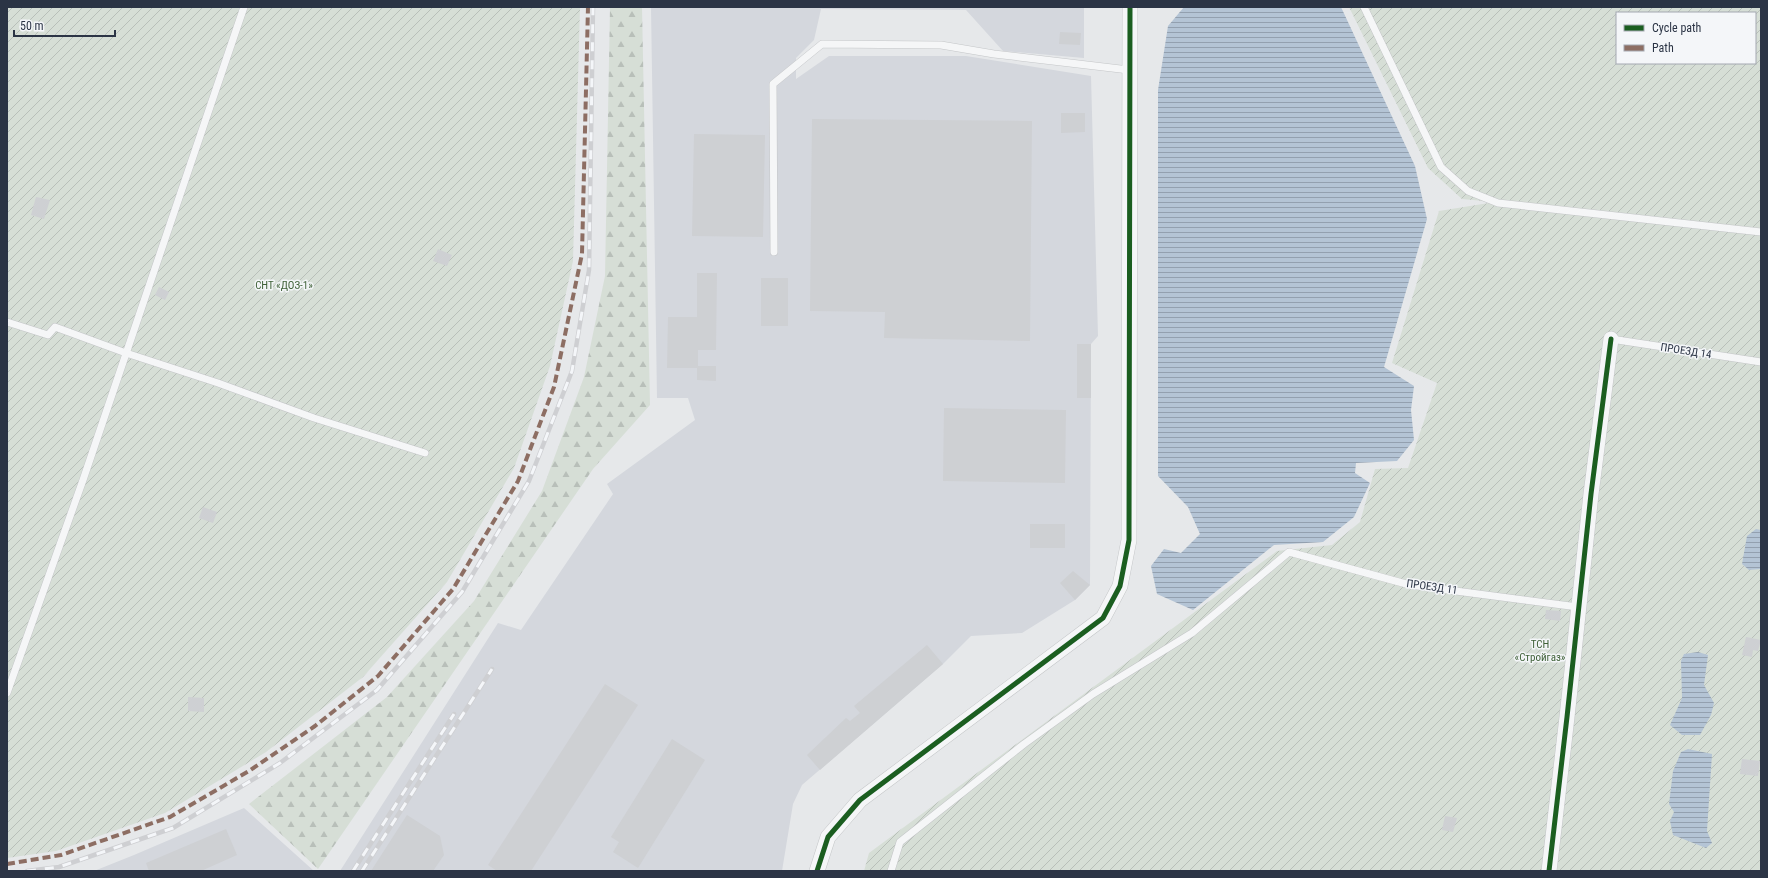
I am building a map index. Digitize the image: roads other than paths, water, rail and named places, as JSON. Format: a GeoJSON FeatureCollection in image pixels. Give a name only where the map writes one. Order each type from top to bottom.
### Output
{"type":"FeatureCollection","features":[{"type":"Feature","properties":{"kind":"street"},"geometry":{"type":"LineString","coordinates":[[817,871],[828,837],[860,800],[1103,618],[1120,586],[1129,540],[1130,7]]}},
{"type":"Feature","properties":{"kind":"street"},"geometry":{"type":"LineString","coordinates":[[1549,871],[1578,607],[1611,340]]}},
{"type":"Feature","properties":{"kind":"lane"},"geometry":{"type":"LineString","coordinates":[[7,693],[46,587],[244,7]]}},
{"type":"Feature","properties":{"kind":"lane"},"geometry":{"type":"LineString","coordinates":[[1364,7],[1441,167],[1468,191],[1498,203],[1761,232]]}},
{"type":"Feature","properties":{"kind":"lane"},"geometry":{"type":"LineString","coordinates":[[774,252],[773,84],[822,44],[941,46],[994,54],[1130,70]]}},
{"type":"Feature","properties":{"kind":"lane"},"geometry":{"type":"LineString","coordinates":[[7,322],[48,336],[56,327],[126,353],[218,383],[314,418],[425,453]]}},
{"type":"Feature","properties":{"kind":"lane","name":"ПРОЕЗД 14"},"geometry":{"type":"LineString","coordinates":[[1611,340],[1761,362]]}},
{"type":"Feature","properties":{"kind":"lane","name":"ПРОЕЗД 11"},"geometry":{"type":"LineString","coordinates":[[891,871],[900,842],[1024,744],[1093,694],[1192,633],[1289,552],[1410,585],[1578,607]]}},
{"type":"Feature","properties":{"kind":"water"},"geometry":{"type":"Polygon","coordinates":[[[1184,7],[1341,7],[1415,166],[1427,219],[1384,367],[1414,386],[1411,410],[1414,440],[1397,461],[1356,463],[1355,473],[1370,483],[1354,517],[1323,542],[1274,545],[1193,610],[1157,594],[1151,566],[1164,549],[1181,553],[1200,534],[1188,507],[1158,476],[1158,90],[1168,26],[1184,7]]]}},
{"type":"Feature","properties":{"kind":"water"},"geometry":{"type":"Polygon","coordinates":[[[1756,529],[1761,530],[1761,569],[1749,570],[1742,564],[1747,536],[1756,529]]]}},
{"type":"Feature","properties":{"kind":"water"},"geometry":{"type":"Polygon","coordinates":[[[1698,652],[1708,655],[1704,685],[1714,703],[1711,715],[1700,735],[1682,735],[1670,725],[1682,698],[1681,661],[1684,654],[1698,652]]]}},
{"type":"Feature","properties":{"kind":"water"},"geometry":{"type":"Polygon","coordinates":[[[1688,749],[1712,754],[1707,831],[1712,843],[1706,848],[1673,835],[1670,821],[1674,812],[1669,804],[1673,771],[1681,752],[1688,749]]]}},
{"type":"Feature","properties":{"kind":"railway"},"geometry":{"type":"LineString","coordinates":[[27,871],[59,867],[173,828],[280,763],[377,690],[462,592],[529,481],[572,371],[589,270],[593,7]]}},
{"type":"Feature","properties":{"kind":"railway"},"geometry":{"type":"LineString","coordinates":[[362,871],[492,669]]}},
{"type":"Feature","properties":{"kind":"railway"},"geometry":{"type":"LineString","coordinates":[[353,871],[454,714]]}},
{"type":"Feature","properties":{"kind":"park label","name":"СНТ «ДОЗ-1»"},"geometry":{"type":"Point","coordinates":[284,285]}},
{"type":"Feature","properties":{"kind":"park label","name":"ТСН «Стройгаз»"},"geometry":{"type":"Point","coordinates":[1540,650]}}]}
